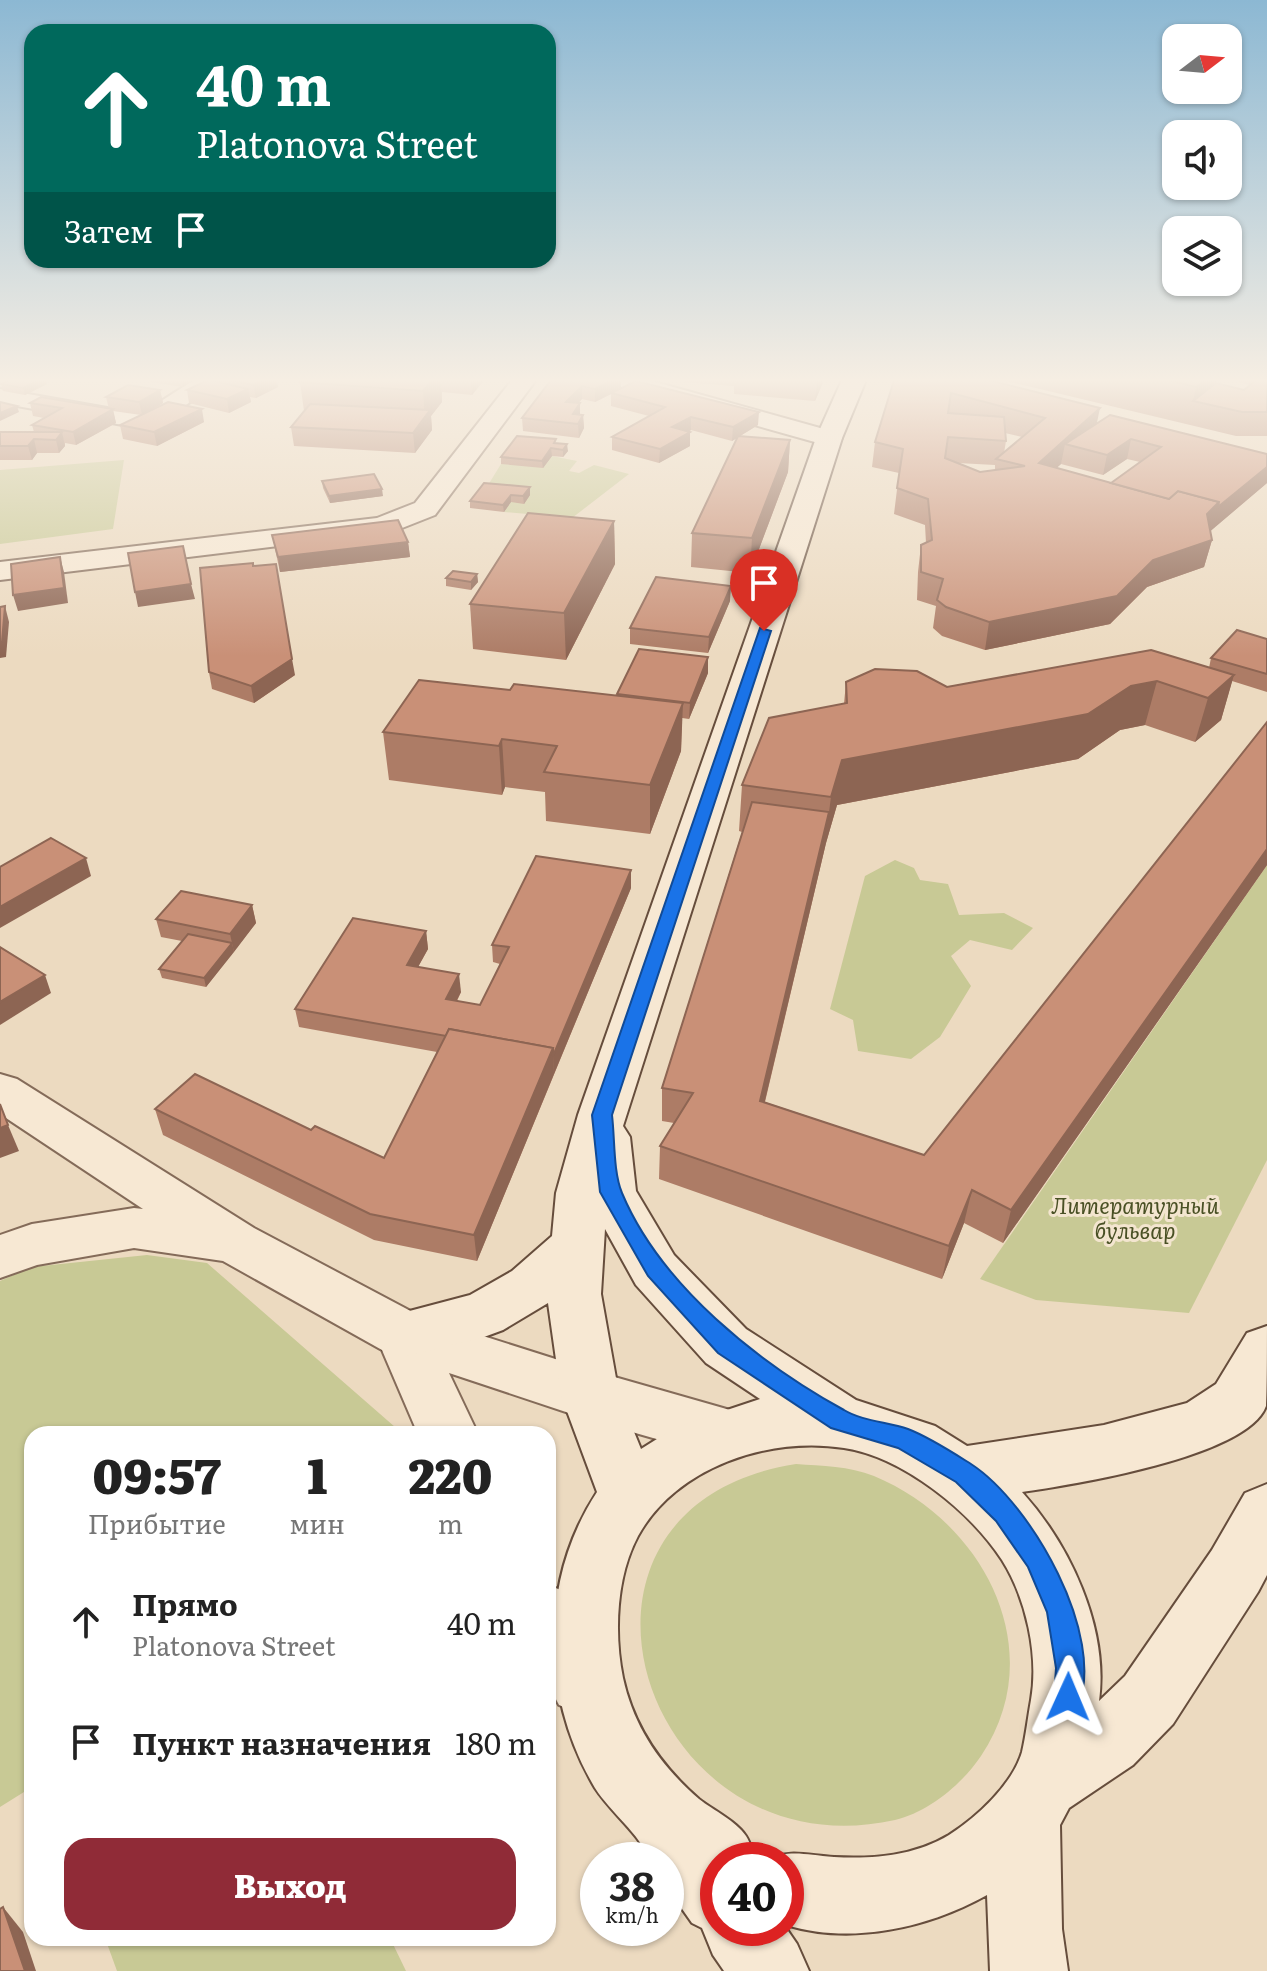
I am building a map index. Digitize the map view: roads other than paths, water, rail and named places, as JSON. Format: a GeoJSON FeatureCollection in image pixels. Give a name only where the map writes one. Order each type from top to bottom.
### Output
{"type":"FeatureCollection","features":[{"type":"Feature","properties":{"kind":"street"},"geometry":{"type":"LineString","coordinates":[[0,571],[382,526],[425,509],[454,472]]}},
{"type":"Feature","properties":{"kind":"street"},"geometry":{"type":"LineString","coordinates":[[630,1498],[590,1395],[574,1294],[582,1193],[602,1115],[818,472]]}},
{"type":"Feature","properties":{"kind":"street"},"geometry":{"type":"LineString","coordinates":[[0,548],[136,528],[390,502],[425,509]]}},
{"type":"Feature","properties":{"kind":"street"},"geometry":{"type":"LineString","coordinates":[[0,1091],[235,1243],[403,1334],[590,1395],[723,1432]]}},
{"type":"Feature","properties":{"kind":"street"},"geometry":{"type":"LineString","coordinates":[[602,1115],[611,1192],[655,1270],[726,1346],[840,1421]]}},
{"type":"Feature","properties":{"kind":"street"},"geometry":{"type":"LineString","coordinates":[[0,1257],[32,1245],[134,1228],[235,1243]]}},
{"type":"Feature","properties":{"kind":"street"},"geometry":{"type":"LineString","coordinates":[[403,1334],[484,1314],[531,1286],[579,1244]]}},
{"type":"Feature","properties":{"kind":"street"},"geometry":{"type":"LineString","coordinates":[[403,1334],[444,1426]]}},
{"type":"Feature","properties":{"kind":"street"},"geometry":{"type":"LineString","coordinates":[[965,1474],[1103,1451],[1155,1439],[1198,1424],[1230,1407],[1252,1380],[1267,1350]]}},
{"type":"Feature","properties":{"kind":"street"},"geometry":{"type":"LineString","coordinates":[[592,1698],[584,1633],[592,1572],[617,1514],[672,1459],[723,1432],[781,1419],[840,1421],[905,1439],[965,1474],[1005,1512],[1038,1559],[1060,1612],[1070,1668],[1066,1726],[1036,1800],[1024,1929],[1029,1971]]}},
{"type":"Feature","properties":{"kind":"street"},"geometry":{"type":"LineString","coordinates":[[804,1890],[866,1897],[913,1890],[955,1874],[992,1849],[1036,1800],[1108,1740],[1149,1700],[1235,1571],[1267,1513]]}},
{"type":"Feature","properties":{"kind":"street"},"geometry":{"type":"LineString","coordinates":[[556,1632],[592,1698],[619,1762],[691,1840],[700,1859]]}},
{"type":"Feature","properties":{"kind":"street"},"geometry":{"type":"LineString","coordinates":[[753,1946],[770,1971]]}},
{"type":"Feature","properties":{"kind":"park label","name":"Литературный бульвар"},"geometry":{"type":"Point","coordinates":[1135,1216]}}]}
